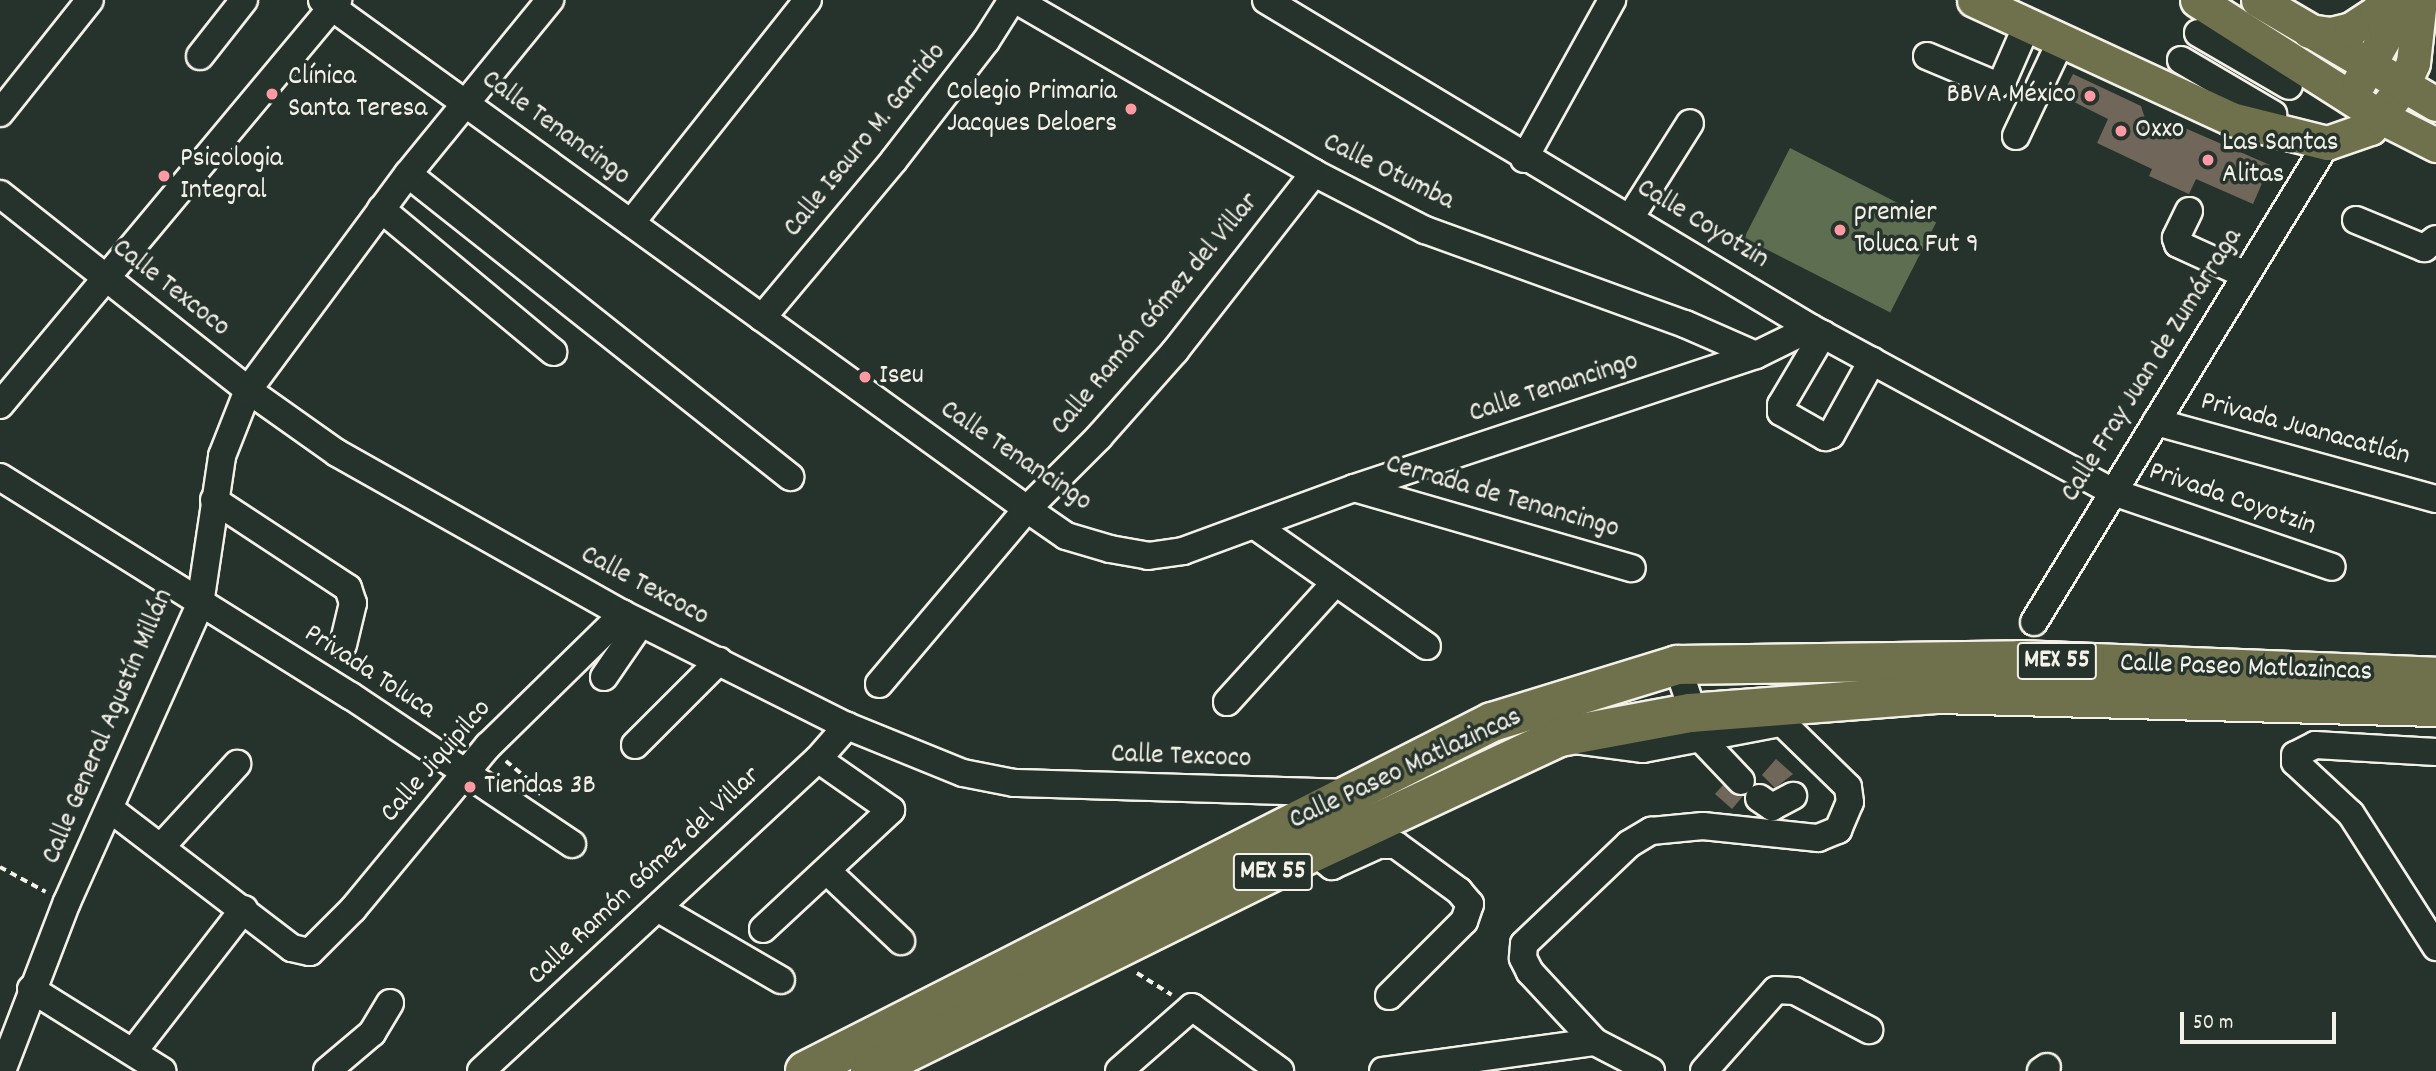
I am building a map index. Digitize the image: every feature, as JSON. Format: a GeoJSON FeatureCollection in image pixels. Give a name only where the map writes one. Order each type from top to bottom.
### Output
{"type":"FeatureCollection","features":[{"type":"Feature","properties":{"kind":"highway","name":"Calle Paseo Matlazincas"},"geometry":{"type":"LineString","coordinates":[[805,1071],[1492,722],[1677,665],[2020,660],[2436,677]]}},
{"type":"Feature","properties":{"kind":"highway","name":"Calle Paseo Matlazincas"},"geometry":{"type":"LineString","coordinates":[[870,1071],[1314,852],[1560,737],[1697,727],[1939,694],[2436,706]]}},
{"type":"Feature","properties":{"kind":"main road"},"geometry":{"type":"LineString","coordinates":[[1975,0],[2231,119],[2269,121],[2328,143],[2370,128],[2403,86],[2413,63],[2420,0]]}},
{"type":"Feature","properties":{"kind":"main road"},"geometry":{"type":"LineString","coordinates":[[2258,0],[2436,104]]}},
{"type":"Feature","properties":{"kind":"main road"},"geometry":{"type":"LineString","coordinates":[[2309,31],[2330,34],[2351,29],[2376,13],[2387,0]]}},
{"type":"Feature","properties":{"kind":"main road"},"geometry":{"type":"LineString","coordinates":[[2328,143],[2351,95],[2386,35],[2387,0]]}},
{"type":"Feature","properties":{"kind":"main road"},"geometry":{"type":"LineString","coordinates":[[2202,14],[2296,75],[2351,95],[2381,117],[2436,145]]}},
{"type":"Feature","properties":{"kind":"street"},"geometry":{"type":"LineString","coordinates":[[0,113],[90,0]]}},
{"type":"Feature","properties":{"kind":"street"},"geometry":{"type":"LineString","coordinates":[[200,56],[244,0]]}},
{"type":"Feature","properties":{"kind":"street","name":"Calle General Agustín Millán"},"geometry":{"type":"LineString","coordinates":[[2,1071],[31,989],[67,902],[200,604],[222,456],[248,390],[408,174],[550,0]]}},
{"type":"Feature","properties":{"kind":"street"},"geometry":{"type":"LineString","coordinates":[[631,223],[807,0]]}},
{"type":"Feature","properties":{"kind":"street","name":"Calle Otumba"},"geometry":{"type":"LineString","coordinates":[[1014,0],[1314,173],[1425,230],[1685,324],[1756,355]]}},
{"type":"Feature","properties":{"kind":"street","name":"Calle Isauro M. Garrido"},"geometry":{"type":"LineString","coordinates":[[762,318],[894,160],[1014,0]]}},
{"type":"Feature","properties":{"kind":"street","name":"Calle Coyotzin"},"geometry":{"type":"LineString","coordinates":[[1266,0],[1524,159],[1630,218],[1817,331],[2113,492]]}},
{"type":"Feature","properties":{"kind":"street"},"geometry":{"type":"LineString","coordinates":[[1524,159],[1612,0]]}},
{"type":"Feature","properties":{"kind":"street"},"geometry":{"type":"LineString","coordinates":[[0,405],[106,280],[331,2]]}},
{"type":"Feature","properties":{"kind":"street","name":"Calle Tenancingo"},"geometry":{"type":"LineString","coordinates":[[331,2],[465,103],[1066,536],[1148,556],[1183,551],[1354,488],[1756,355],[1817,331]]}},
{"type":"Feature","properties":{"kind":"street"},"geometry":{"type":"LineString","coordinates":[[2164,89],[2202,14]]}},
{"type":"Feature","properties":{"kind":"street"},"geometry":{"type":"LineString","coordinates":[[1927,56],[1996,85],[2003,80],[2027,25]]}},
{"type":"Feature","properties":{"kind":"street"},"geometry":{"type":"LineString","coordinates":[[2016,136],[2061,41]]}},
{"type":"Feature","properties":{"kind":"street"},"geometry":{"type":"LineString","coordinates":[[2181,60],[2269,121],[2296,75]]}},
{"type":"Feature","properties":{"kind":"street"},"geometry":{"type":"LineString","coordinates":[[1630,218],[1690,123]]}},
{"type":"Feature","properties":{"kind":"street","name":"Calle Fray Juan de Zumárraga"},"geometry":{"type":"LineString","coordinates":[[2034,622],[2328,143]]}},
{"type":"Feature","properties":{"kind":"street","name":"Calle Ramón Gómez del Villar"},"geometry":{"type":"LineString","coordinates":[[879,684],[1027,509],[1099,437],[1175,351],[1314,173]]}},
{"type":"Feature","properties":{"kind":"street"},"geometry":{"type":"LineString","coordinates":[[408,174],[790,477]]}},
{"type":"Feature","properties":{"kind":"street","name":"Calle Texcoco"},"geometry":{"type":"LineString","coordinates":[[0,194],[248,390],[349,460],[632,618],[847,726],[962,773],[1014,783],[1352,793]]}},
{"type":"Feature","properties":{"kind":"street"},"geometry":{"type":"LineString","coordinates":[[381,209],[553,352]]}},
{"type":"Feature","properties":{"kind":"street"},"geometry":{"type":"LineString","coordinates":[[2189,211],[2176,238],[2178,244],[2246,275]]}},
{"type":"Feature","properties":{"kind":"street"},"geometry":{"type":"LineString","coordinates":[[2356,220],[2424,248],[2436,239]]}},
{"type":"Feature","properties":{"kind":"street"},"geometry":{"type":"LineString","coordinates":[[1817,331],[1781,405],[1781,412],[1825,437],[1831,435],[1872,360]]}},
{"type":"Feature","properties":{"kind":"street","name":"Privada Juanacatlán"},"geometry":{"type":"LineString","coordinates":[[2156,422],[2436,499]]}},
{"type":"Feature","properties":{"kind":"street","name":"Privada Toluca"},"geometry":{"type":"LineString","coordinates":[[0,477],[351,696],[463,774],[572,844]]}},
{"type":"Feature","properties":{"kind":"street","name":"Cerrada de Tenancingo"},"geometry":{"type":"LineString","coordinates":[[1354,488],[1632,568]]}},
{"type":"Feature","properties":{"kind":"street","name":"Privada Coyotzin"},"geometry":{"type":"LineString","coordinates":[[2113,492],[2332,567]]}},
{"type":"Feature","properties":{"kind":"street"},"geometry":{"type":"LineString","coordinates":[[214,500],[348,588],[353,603],[343,645]]}},
{"type":"Feature","properties":{"kind":"street"},"geometry":{"type":"LineString","coordinates":[[1254,525],[1427,646]]}},
{"type":"Feature","properties":{"kind":"street"},"geometry":{"type":"LineString","coordinates":[[1227,702],[1335,583]]}},
{"type":"Feature","properties":{"kind":"street"},"geometry":{"type":"LineString","coordinates":[[604,677],[632,618]]}},
{"type":"Feature","properties":{"kind":"street","name":"Calle Jiquipilco"},"geometry":{"type":"LineString","coordinates":[[244,909],[303,953],[318,947],[353,909],[488,746],[632,618]]}},
{"type":"Feature","properties":{"kind":"street"},"geometry":{"type":"LineString","coordinates":[[635,745],[719,662]]}},
{"type":"Feature","properties":{"kind":"street"},"geometry":{"type":"LineString","coordinates":[[1677,665],[1697,727],[1750,790],[1772,807],[1793,796]]}},
{"type":"Feature","properties":{"kind":"street"},"geometry":{"type":"LineString","coordinates":[[1651,1071],[1595,1042],[1530,972],[1523,958],[1524,944],[1629,844],[1651,831],[1703,826],[1818,838],[1838,830],[1850,802],[1849,788],[1773,716]]}},
{"type":"Feature","properties":{"kind":"street","name":"Calle Ramón Gómez del Villar"},"geometry":{"type":"LineString","coordinates":[[481,1071],[659,909],[818,759],[847,726]]}},
{"type":"Feature","properties":{"kind":"street"},"geometry":{"type":"LineString","coordinates":[[2436,752],[2315,746],[2295,755],[2295,762],[2351,814],[2436,947]]}},
{"type":"Feature","properties":{"kind":"street"},"geometry":{"type":"LineString","coordinates":[[763,929],[891,810],[818,759]]}},
{"type":"Feature","properties":{"kind":"street"},"geometry":{"type":"LineString","coordinates":[[161,847],[237,764]]}},
{"type":"Feature","properties":{"kind":"street"},"geometry":{"type":"LineString","coordinates":[[110,809],[244,909],[133,1052]]}},
{"type":"Feature","properties":{"kind":"street"},"geometry":{"type":"LineString","coordinates":[[1314,852],[1332,866],[1378,845],[1396,845],[1459,891],[1470,904],[1464,921],[1389,996]]}},
{"type":"Feature","properties":{"kind":"street"},"geometry":{"type":"LineString","coordinates":[[827,871],[901,941]]}},
{"type":"Feature","properties":{"kind":"street"},"geometry":{"type":"LineString","coordinates":[[659,909],[781,980]]}},
{"type":"Feature","properties":{"kind":"street"},"geometry":{"type":"LineString","coordinates":[[31,989],[162,1071]]}},
{"type":"Feature","properties":{"kind":"street"},"geometry":{"type":"LineString","coordinates":[[1704,1071],[1776,990],[1795,991],[1869,1030]]}},
{"type":"Feature","properties":{"kind":"street"},"geometry":{"type":"LineString","coordinates":[[327,1071],[372,1033],[390,1003]]}},
{"type":"Feature","properties":{"kind":"street"},"geometry":{"type":"LineString","coordinates":[[1119,1071],[1192,1007],[1280,1071]]}},
{"type":"Feature","properties":{"kind":"street"},"geometry":{"type":"LineString","coordinates":[[1383,1071],[1595,1042]]}},
{"type":"Feature","properties":{"kind":"path"},"geometry":{"type":"LineString","coordinates":[[488,746],[541,790],[526,814]]}},
{"type":"Feature","properties":{"kind":"path"},"geometry":{"type":"LineString","coordinates":[[0,867],[67,902]]}},
{"type":"Feature","properties":{"kind":"path"},"geometry":{"type":"LineString","coordinates":[[1109,955],[1192,1007]]}},
{"type":"Feature","properties":{"kind":"green space","name":"premier Toluca Fut 9"},"geometry":{"type":"Polygon","coordinates":[[[1790,148],[1936,222],[1890,312],[1744,238],[1790,148]]]}},
{"type":"Feature","properties":{"kind":"building"},"geometry":{"type":"Polygon","coordinates":[[[2073,74],[2141,106],[2151,137],[2171,122],[2270,165],[2253,204],[2196,179],[2189,194],[2149,176],[2152,169],[2097,143],[2108,119],[2062,96],[2073,74]]]}},
{"type":"Feature","properties":{"kind":"building"},"geometry":{"type":"Polygon","coordinates":[[[1776,759],[1793,774],[1775,788],[1762,775],[1776,759]]]}},
{"type":"Feature","properties":{"kind":"building"},"geometry":{"type":"Polygon","coordinates":[[[1723,785],[1743,796],[1732,809],[1715,794],[1723,785]]]}},
{"type":"Feature","properties":{"kind":"place","name":"Clínica Santa Teresa"},"geometry":{"type":"Point","coordinates":[272,94]}},
{"type":"Feature","properties":{"kind":"place","name":"BBVA México"},"geometry":{"type":"Point","coordinates":[2090,96]}},
{"type":"Feature","properties":{"kind":"place","name":"Colegio Primaria Jacques Deloers"},"geometry":{"type":"Point","coordinates":[1131,109]}},
{"type":"Feature","properties":{"kind":"place","name":"Oxxo"},"geometry":{"type":"Point","coordinates":[2121,131]}},
{"type":"Feature","properties":{"kind":"place","name":"Las Santas Alitas"},"geometry":{"type":"Point","coordinates":[2208,160]}},
{"type":"Feature","properties":{"kind":"place","name":"Psicologia Integral"},"geometry":{"type":"Point","coordinates":[164,176]}},
{"type":"Feature","properties":{"kind":"place","name":"premier Toluca Fut 9"},"geometry":{"type":"Point","coordinates":[1840,230]}},
{"type":"Feature","properties":{"kind":"place","name":"Iseu"},"geometry":{"type":"Point","coordinates":[865,377]}},
{"type":"Feature","properties":{"kind":"place","name":"Tiendas 3B"},"geometry":{"type":"Point","coordinates":[470,787]}}]}
